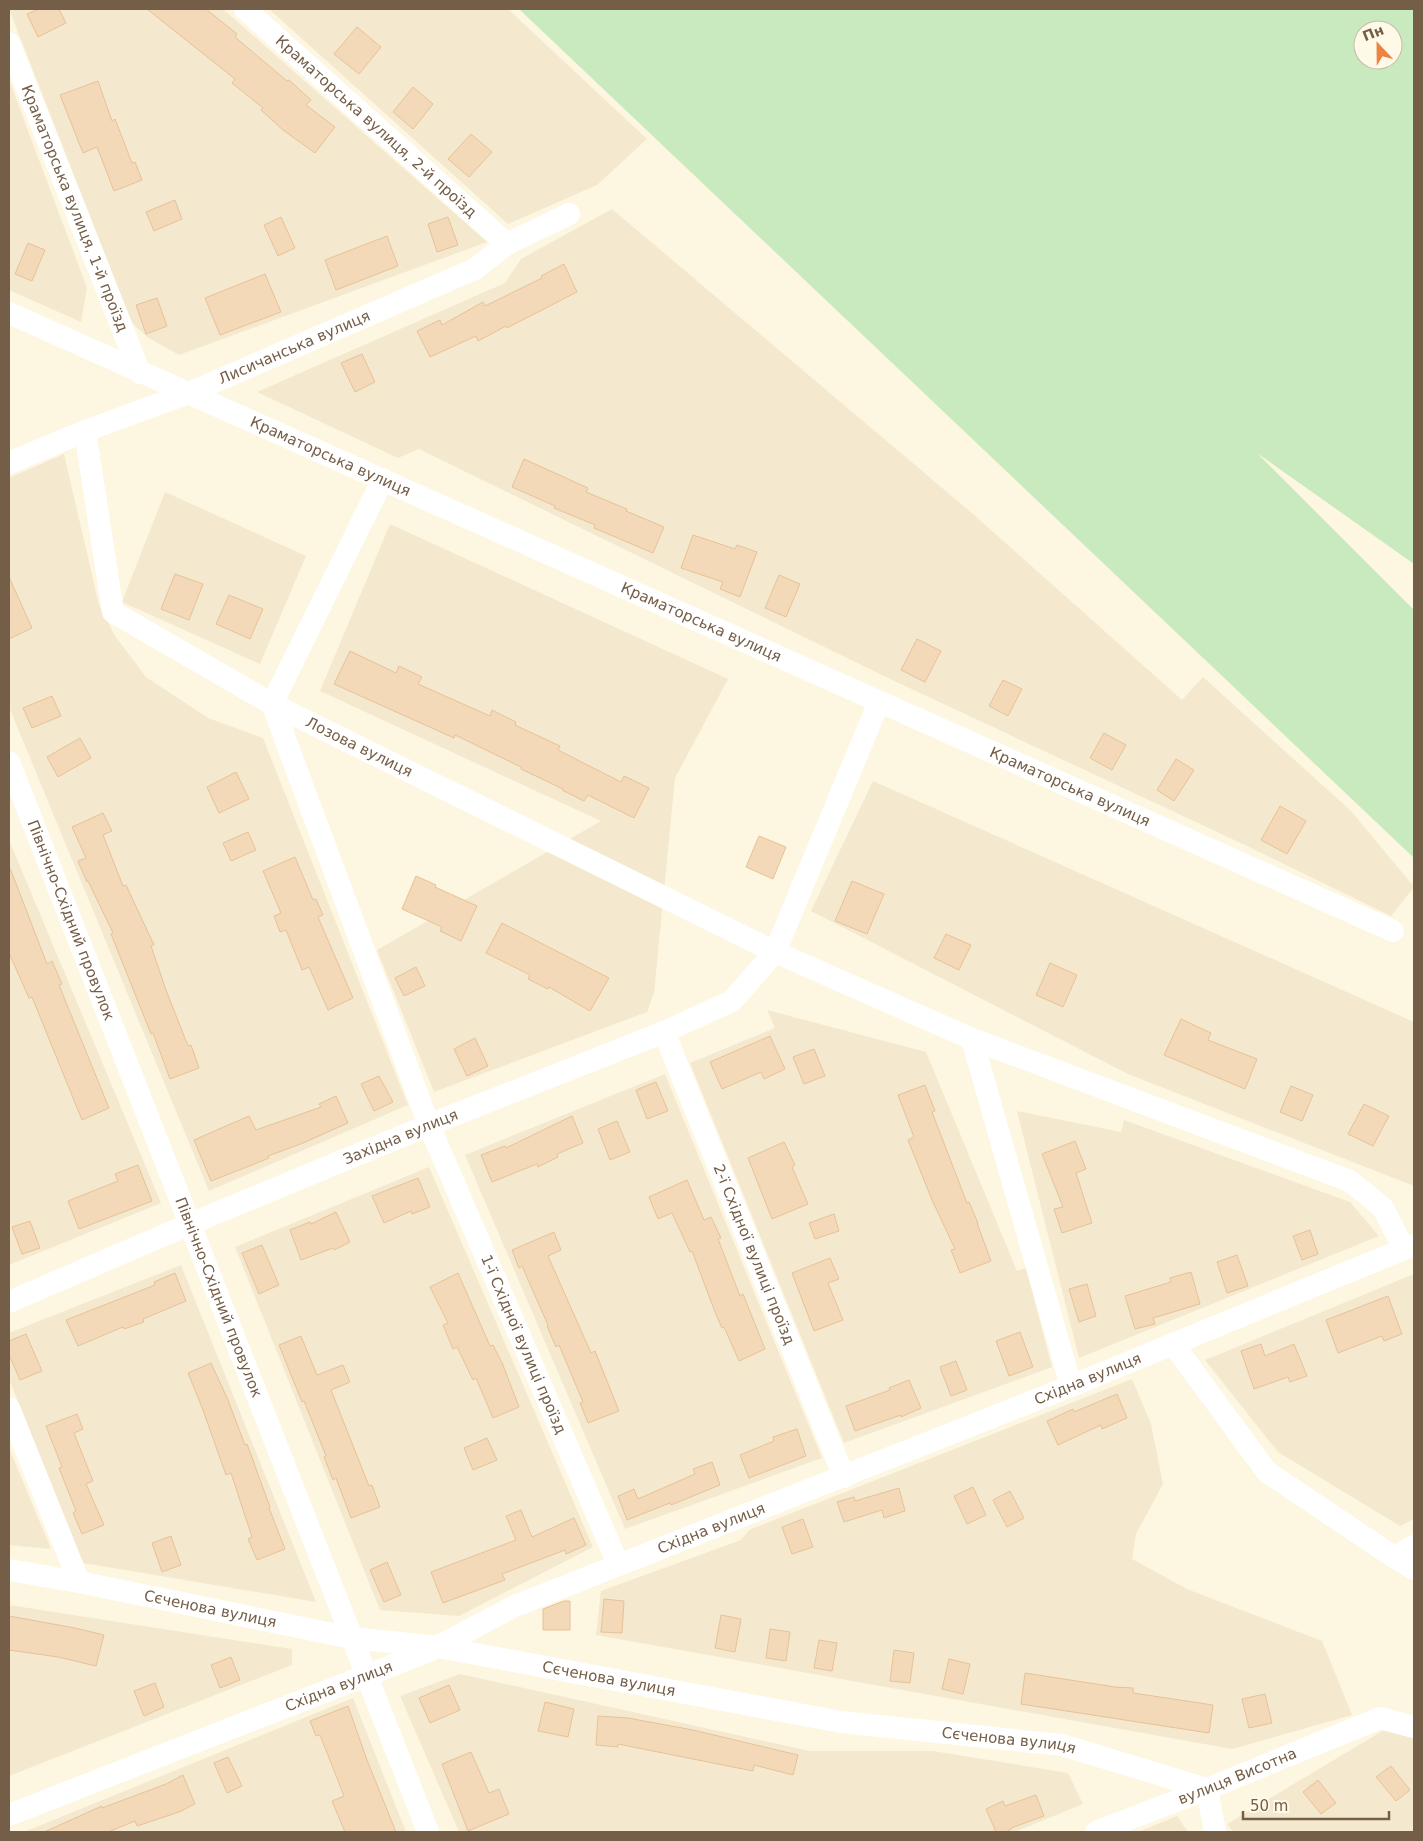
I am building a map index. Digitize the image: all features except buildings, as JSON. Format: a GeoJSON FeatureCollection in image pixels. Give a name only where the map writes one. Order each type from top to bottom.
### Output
{"type":"FeatureCollection","features":[{"type":"Feature","properties":{"kind":"street","name":"Краматорська вулиця, 2-й проїзд"},"geometry":{"type":"LineString","coordinates":[[245,9],[507,244]]}},
{"type":"Feature","properties":{"kind":"street","name":"Краматорська вулиця, 1-й проїзд"},"geometry":{"type":"LineString","coordinates":[[9,43],[140,373]]}},
{"type":"Feature","properties":{"kind":"street","name":"Лисичанська вулиця"},"geometry":{"type":"LineString","coordinates":[[9,463],[85,431],[189,393],[474,269],[507,244],[569,214]]}},
{"type":"Feature","properties":{"kind":"street","name":"Краматорська вулиця"},"geometry":{"type":"LineString","coordinates":[[9,313],[1393,931]]}},
{"type":"Feature","properties":{"kind":"street","name":"Лозова вулиця"},"geometry":{"type":"LineString","coordinates":[[85,431],[113,612],[272,704],[775,952],[972,1039],[1350,1181],[1383,1208],[1409,1247]]}},
{"type":"Feature","properties":{"kind":"street"},"geometry":{"type":"LineString","coordinates":[[272,704],[383,479]]}},
{"type":"Feature","properties":{"kind":"street","name":"Західна вулиця"},"geometry":{"type":"LineString","coordinates":[[9,1302],[190,1224],[429,1125],[664,1032],[732,1001],[775,952],[879,702]]}},
{"type":"Feature","properties":{"kind":"street","name":"1-ї Східної вулиці проїзд"},"geometry":{"type":"LineString","coordinates":[[272,704],[429,1125],[618,1564]]}},
{"type":"Feature","properties":{"kind":"street","name":"Північно-Східний провулок"},"geometry":{"type":"LineString","coordinates":[[9,762],[428,1832]]}},
{"type":"Feature","properties":{"kind":"street","name":"2-ї Східної вулиці проїзд"},"geometry":{"type":"LineString","coordinates":[[664,1032],[844,1477]]}},
{"type":"Feature","properties":{"kind":"street"},"geometry":{"type":"LineString","coordinates":[[972,1039],[1071,1386]]}},
{"type":"Feature","properties":{"kind":"street","name":"Східна вулиця"},"geometry":{"type":"LineString","coordinates":[[9,1815],[438,1647],[515,1606],[1071,1386],[1409,1247]]}},
{"type":"Feature","properties":{"kind":"street"},"geometry":{"type":"LineString","coordinates":[[1173,1344],[1267,1472],[1414,1569]]}},
{"type":"Feature","properties":{"kind":"street"},"geometry":{"type":"LineString","coordinates":[[9,1408],[78,1582]]}},
{"type":"Feature","properties":{"kind":"street"},"geometry":{"type":"LineString","coordinates":[[1394,1557],[1414,1546]]}},
{"type":"Feature","properties":{"kind":"street","name":"Сєченова вулиця"},"geometry":{"type":"LineString","coordinates":[[9,1570],[78,1582],[352,1638],[438,1647],[841,1722],[1062,1745],[1207,1789]]}},
{"type":"Feature","properties":{"kind":"street","name":"вулиця Висотна"},"geometry":{"type":"LineString","coordinates":[[1096,1832],[1380,1718],[1414,1727]]}},
{"type":"Feature","properties":{"kind":"street"},"geometry":{"type":"LineString","coordinates":[[1207,1789],[1215,1832]]}},
{"type":"Feature","properties":{"kind":"shaded area"},"geometry":{"type":"Polygon","coordinates":[[[9,9],[223,9],[487,242],[179,355],[147,337],[132,323],[9,9]]]}},
{"type":"Feature","properties":{"kind":"shaded area"},"geometry":{"type":"Polygon","coordinates":[[[269,9],[508,9],[647,139],[597,185],[508,224],[269,9]]]}},
{"type":"Feature","properties":{"kind":"shaded area"},"geometry":{"type":"Polygon","coordinates":[[[9,80],[87,288],[81,322],[9,290],[9,80]]]}},
{"type":"Feature","properties":{"kind":"shaded area"},"geometry":{"type":"Polygon","coordinates":[[[612,209],[973,514],[1182,700],[1203,677],[1351,811],[1414,887],[1391,916],[1245,845],[888,678],[419,449],[398,458],[257,392],[505,283],[521,259],[612,209]]]}},
{"type":"Feature","properties":{"kind":"shaded area"},"geometry":{"type":"Polygon","coordinates":[[[64,454],[99,605],[115,636],[146,677],[208,718],[263,738],[408,1105],[209,1191],[9,707],[9,478],[64,454]]]}},
{"type":"Feature","properties":{"kind":"shaded area"},"geometry":{"type":"Polygon","coordinates":[[[165,492],[306,556],[260,664],[122,602],[165,492]]]}},
{"type":"Feature","properties":{"kind":"shaded area"},"geometry":{"type":"Polygon","coordinates":[[[390,524],[728,679],[675,778],[654,993],[647,1012],[434,1092],[377,950],[601,821],[320,691],[390,524]]]}},
{"type":"Feature","properties":{"kind":"shaded area"},"geometry":{"type":"Polygon","coordinates":[[[873,781],[1414,1022],[1414,1186],[1128,1074],[811,911],[873,781]]]}},
{"type":"Feature","properties":{"kind":"shaded area"},"geometry":{"type":"Polygon","coordinates":[[[9,840],[161,1203],[9,1265],[9,840]]]}},
{"type":"Feature","properties":{"kind":"shaded area"},"geometry":{"type":"Polygon","coordinates":[[[767,1010],[926,1052],[1017,1271],[1026,1268],[1052,1367],[844,1443],[690,1063],[775,1028],[767,1010]]]}},
{"type":"Feature","properties":{"kind":"shaded area"},"geometry":{"type":"Polygon","coordinates":[[[665,1074],[822,1458],[625,1529],[465,1155],[665,1074]]]}},
{"type":"Feature","properties":{"kind":"shaded area"},"geometry":{"type":"Polygon","coordinates":[[[1017,1111],[1121,1132],[1124,1120],[1350,1202],[1379,1236],[1079,1358],[1017,1111]]]}},
{"type":"Feature","properties":{"kind":"shaded area"},"geometry":{"type":"Polygon","coordinates":[[[429,1167],[593,1547],[459,1616],[380,1610],[235,1247],[429,1167]]]}},
{"type":"Feature","properties":{"kind":"shaded area"},"geometry":{"type":"Polygon","coordinates":[[[181,1265],[316,1602],[83,1563],[9,1379],[9,1333],[181,1265]]]}},
{"type":"Feature","properties":{"kind":"shaded area"},"geometry":{"type":"Polygon","coordinates":[[[1414,1274],[1414,1519],[1400,1526],[1278,1452],[1205,1360],[1414,1274]]]}},
{"type":"Feature","properties":{"kind":"shaded area"},"geometry":{"type":"Polygon","coordinates":[[[1132,1379],[1151,1424],[1163,1484],[1136,1534],[1132,1559],[1187,1589],[1322,1641],[1352,1715],[1232,1749],[596,1635],[601,1591],[741,1540],[749,1530],[1132,1379]]]}},
{"type":"Feature","properties":{"kind":"shaded area"},"geometry":{"type":"Polygon","coordinates":[[[9,1448],[51,1549],[9,1545],[9,1448]]]}},
{"type":"Feature","properties":{"kind":"shaded area"},"geometry":{"type":"Polygon","coordinates":[[[9,1605],[292,1649],[292,1665],[9,1776],[9,1605]]]}},
{"type":"Feature","properties":{"kind":"shaded area"},"geometry":{"type":"Polygon","coordinates":[[[460,1674],[810,1751],[933,1751],[1068,1773],[1083,1804],[1015,1832],[459,1832],[400,1696],[460,1674]]]}},
{"type":"Feature","properties":{"kind":"shaded area"},"geometry":{"type":"Polygon","coordinates":[[[353,1698],[406,1832],[24,1832],[353,1698]]]}},
{"type":"Feature","properties":{"kind":"shaded area"},"geometry":{"type":"Polygon","coordinates":[[[1384,1730],[1414,1737],[1414,1832],[1233,1832],[1227,1824],[1384,1730]]]}},
{"type":"Feature","properties":{"kind":"shaded area"},"geometry":{"type":"Polygon","coordinates":[[[1177,1816],[1188,1832],[1138,1832],[1177,1816]]]}},
{"type":"Feature","properties":{"kind":"green space"},"geometry":{"type":"Polygon","coordinates":[[[519,9],[1414,9],[1414,564],[1257,453],[1414,610],[1414,858],[519,9]]]}}]}
